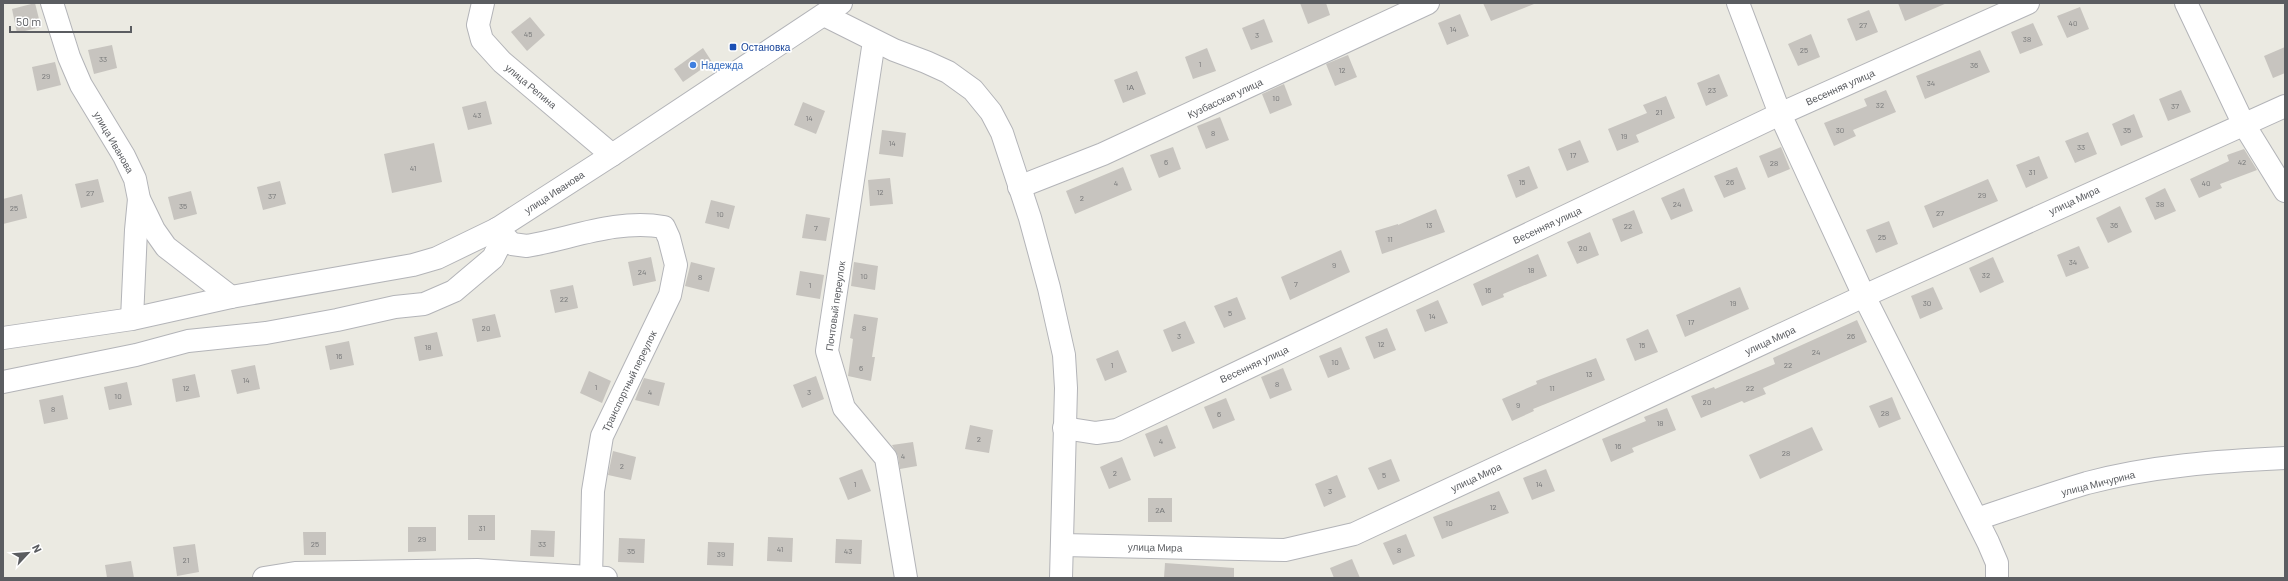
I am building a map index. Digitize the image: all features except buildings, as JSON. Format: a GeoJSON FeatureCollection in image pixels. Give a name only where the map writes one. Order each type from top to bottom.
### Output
{"type":"FeatureCollection","features":[{"type":"Feature","properties":{"kind":"street","name":"улица Иванова"},"geometry":{"type":"LineString","coordinates":[[52,3],[69,57],[81,85],[124,156],[135,179],[139,199],[154,230],[166,247],[231,297]]}},
{"type":"Feature","properties":{"kind":"street","name":"улица Репина"},"geometry":{"type":"LineString","coordinates":[[484,3],[478,25],[482,40],[502,62],[612,155]]}},
{"type":"Feature","properties":{"kind":"street","name":"Кузбасская улица"},"geometry":{"type":"LineString","coordinates":[[1019,187],[1104,154],[1428,3]]}},
{"type":"Feature","properties":{"kind":"street"},"geometry":{"type":"LineString","coordinates":[[1738,3],[1780,114],[1864,296],[1977,519],[1997,563],[1997,578]]}},
{"type":"Feature","properties":{"kind":"street","name":"Весенняя улица"},"geometry":{"type":"LineString","coordinates":[[1064,428],[1096,433],[1117,430],[1780,114],[2028,3]]}},
{"type":"Feature","properties":{"kind":"street"},"geometry":{"type":"LineString","coordinates":[[2186,3],[2243,124],[2285,191]]}},
{"type":"Feature","properties":{"kind":"street","name":"улица Иванова"},"geometry":{"type":"LineString","coordinates":[[5,334],[132,319],[231,297],[413,265],[437,258],[497,229],[612,155],[832,9]]}},
{"type":"Feature","properties":{"kind":"street"},"geometry":{"type":"LineString","coordinates":[[832,9],[874,41],[948,72],[973,90],[991,112],[1002,133],[1049,288],[1064,355],[1066,388],[1061,578]]}},
{"type":"Feature","properties":{"kind":"street","name":"Почтовый переулок"},"geometry":{"type":"LineString","coordinates":[[874,41],[827,351],[844,408],[886,458],[906,578]]}},
{"type":"Feature","properties":{"kind":"street","name":"улица Мира"},"geometry":{"type":"LineString","coordinates":[[1063,545],[1285,550],[1354,534],[1864,296],[2285,106]]}},
{"type":"Feature","properties":{"kind":"street"},"geometry":{"type":"LineString","coordinates":[[132,319],[139,199]]}},
{"type":"Feature","properties":{"kind":"street","name":"Транспортный переулок"},"geometry":{"type":"LineString","coordinates":[[497,229],[512,244],[527,246],[622,225],[648,225],[664,227],[669,238],[676,265],[670,295],[602,436],[593,491],[596,577]]}},
{"type":"Feature","properties":{"kind":"street"},"geometry":{"type":"LineString","coordinates":[[3,382],[136,355],[188,341],[266,333],[337,320],[395,307],[424,304],[454,291],[493,258],[498,248],[497,229]]}},
{"type":"Feature","properties":{"kind":"street","name":"улица Мичурина"},"geometry":{"type":"LineString","coordinates":[[1977,519],[2087,483],[2116,477],[2212,461],[2285,458]]}},
{"type":"Feature","properties":{"kind":"street"},"geometry":{"type":"LineString","coordinates":[[264,578],[295,574],[477,570],[596,577]]}},
{"type":"Feature","properties":{"kind":"place","name":"Остановка"},"geometry":{"type":"Point","coordinates":[733,47]}},
{"type":"Feature","properties":{"kind":"place","name":"Надежда"},"geometry":{"type":"Point","coordinates":[693,65]}}]}
